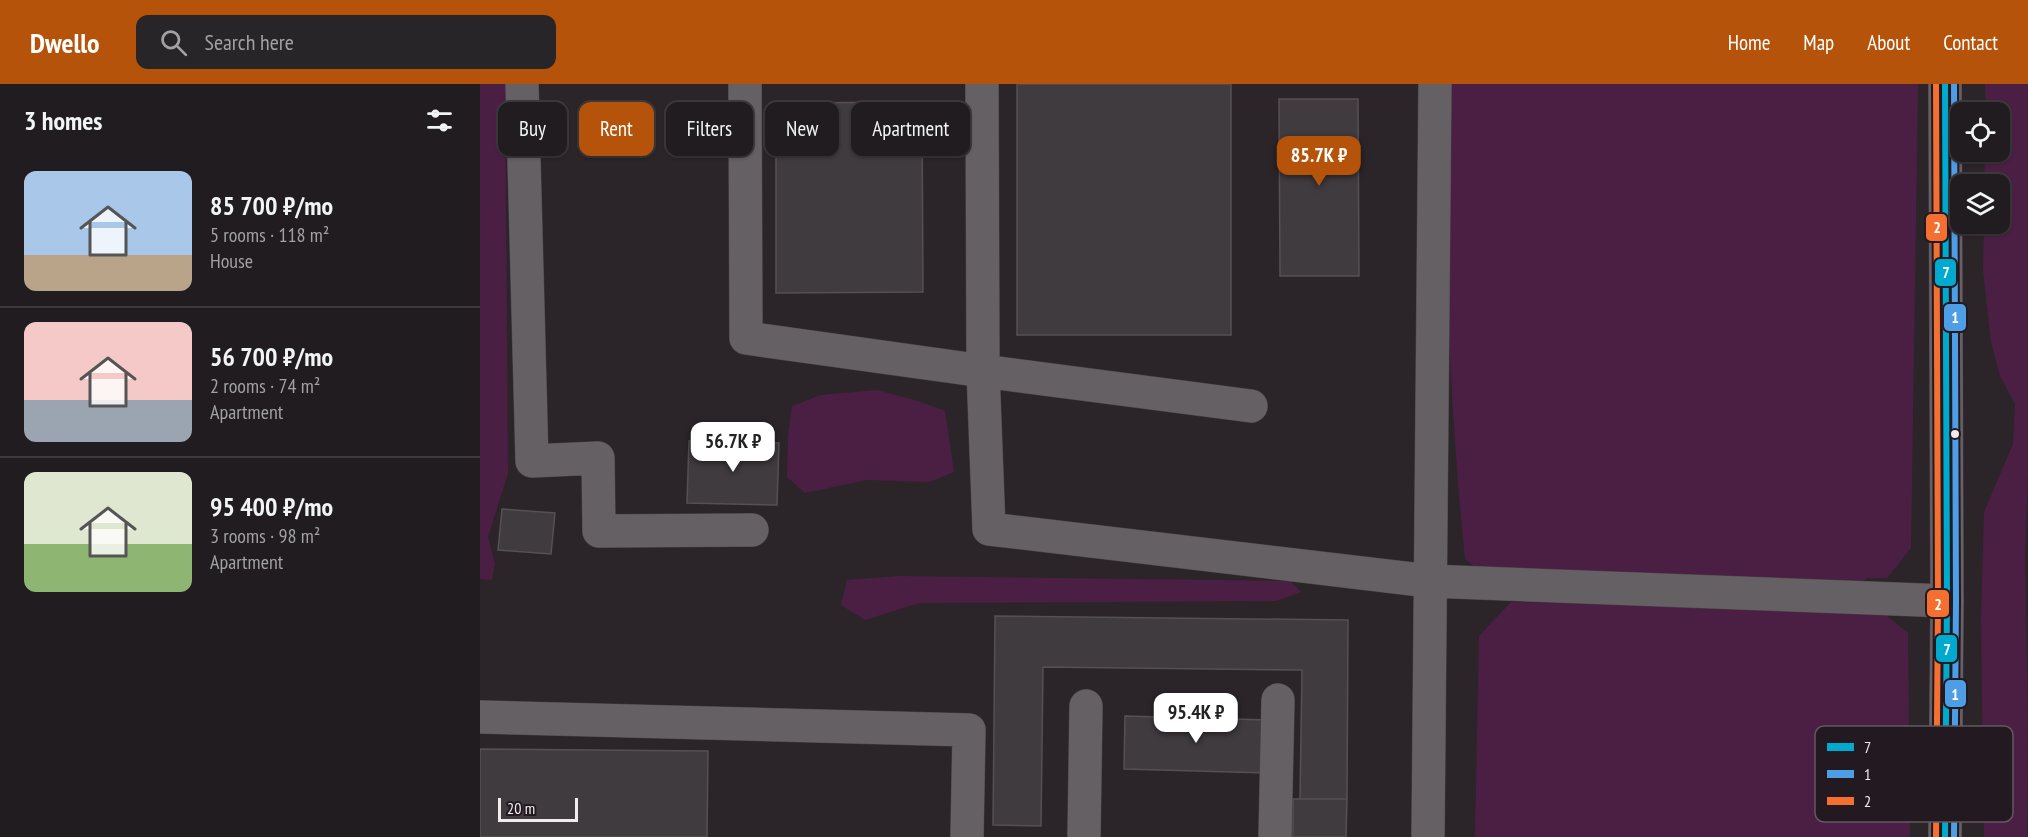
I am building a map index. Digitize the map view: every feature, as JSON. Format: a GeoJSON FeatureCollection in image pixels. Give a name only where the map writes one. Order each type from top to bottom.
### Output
{"type":"FeatureCollection","features":[{"type":"Feature","properties":{"kind":"main road"},"geometry":{"type":"LineString","coordinates":[[1945,84],[1946,726]]}},
{"type":"Feature","properties":{"kind":"main road"},"geometry":{"type":"LineString","coordinates":[[1945,822],[1945,837]]}},
{"type":"Feature","properties":{"kind":"lane"},"geometry":{"type":"LineString","coordinates":[[522,84],[532,460],[598,458],[599,531],[752,530]]}},
{"type":"Feature","properties":{"kind":"lane"},"geometry":{"type":"LineString","coordinates":[[745,84],[746,338],[1251,406]]}},
{"type":"Feature","properties":{"kind":"lane"},"geometry":{"type":"LineString","coordinates":[[982,84],[983,371],[989,529],[1429,581],[1947,601]]}},
{"type":"Feature","properties":{"kind":"lane"},"geometry":{"type":"LineString","coordinates":[[1428,837],[1435,84]]}},
{"type":"Feature","properties":{"kind":"lane"},"geometry":{"type":"LineString","coordinates":[[1275,837],[1278,700]]}},
{"type":"Feature","properties":{"kind":"lane"},"geometry":{"type":"LineString","coordinates":[[1084,837],[1086,706]]}},
{"type":"Feature","properties":{"kind":"lane"},"geometry":{"type":"LineString","coordinates":[[480,717],[969,730],[968,837]]}},
{"type":"Feature","properties":{"kind":"shaded area"},"geometry":{"type":"Polygon","coordinates":[[[480,84],[505,84],[505,102],[498,102],[498,156],[506,156],[508,473],[488,537],[495,564],[492,580],[480,579],[480,84]]]}},
{"type":"Feature","properties":{"kind":"shaded area"},"geometry":{"type":"Polygon","coordinates":[[[1440,84],[1918,84],[1911,548],[1887,578],[1867,578],[1859,586],[1483,573],[1465,559],[1451,381],[1440,84]]]}},
{"type":"Feature","properties":{"kind":"shaded area"},"geometry":{"type":"Polygon","coordinates":[[[1985,84],[2028,84],[2028,477],[2025,555],[2028,716],[2027,837],[1984,837],[1984,822],[2013,822],[2013,726],[1982,726],[1981,619],[1984,512],[2013,444],[2015,404],[2000,376],[1991,342],[1983,271],[1984,234],[2010,234],[2010,174],[1984,174],[1985,162],[2010,162],[2010,102],[1986,102],[1985,84]]]}},
{"type":"Feature","properties":{"kind":"shaded area"},"geometry":{"type":"Polygon","coordinates":[[[877,390],[945,411],[954,472],[929,482],[867,480],[805,493],[787,477],[788,437],[792,406],[821,395],[877,390]]]}},
{"type":"Feature","properties":{"kind":"shaded area"},"geometry":{"type":"Polygon","coordinates":[[[898,576],[1290,581],[1301,592],[1276,601],[919,603],[865,620],[841,605],[847,580],[898,576]]]}},
{"type":"Feature","properties":{"kind":"shaded area"},"geometry":{"type":"Polygon","coordinates":[[[1511,602],[1877,608],[1908,633],[1909,726],[1815,726],[1815,822],[1910,822],[1910,837],[1475,837],[1479,636],[1511,602]]]}},
{"type":"Feature","properties":{"kind":"building"},"geometry":{"type":"Polygon","coordinates":[[[1017,84],[1231,84],[1231,335],[1017,335],[1017,84]]]}},
{"type":"Feature","properties":{"kind":"building"},"geometry":{"type":"Polygon","coordinates":[[[1279,99],[1358,99],[1359,276],[1280,276],[1279,99]]]}},
{"type":"Feature","properties":{"kind":"building"},"geometry":{"type":"Polygon","coordinates":[[[851,102],[851,156],[922,156],[923,292],[776,293],[776,156],[839,156],[839,103],[851,102]]]}},
{"type":"Feature","properties":{"kind":"building"},"geometry":{"type":"Polygon","coordinates":[[[689,441],[779,443],[777,505],[687,503],[689,441]]]}},
{"type":"Feature","properties":{"kind":"building"},"geometry":{"type":"Polygon","coordinates":[[[502,509],[555,513],[551,554],[498,550],[502,509]]]}},
{"type":"Feature","properties":{"kind":"building"},"geometry":{"type":"Polygon","coordinates":[[[995,616],[1348,620],[1347,799],[1300,799],[1302,670],[1043,667],[1041,826],[993,825],[995,616]]]}},
{"type":"Feature","properties":{"kind":"building"},"geometry":{"type":"Polygon","coordinates":[[[1125,716],[1269,720],[1267,773],[1124,769],[1125,716]]]}},
{"type":"Feature","properties":{"kind":"building"},"geometry":{"type":"Polygon","coordinates":[[[480,749],[708,751],[707,837],[480,837],[480,749]]]}},
{"type":"Feature","properties":{"kind":"building"},"geometry":{"type":"Polygon","coordinates":[[[1293,799],[1347,799],[1346,837],[1293,837],[1293,799]]]}},
{"type":"Feature","properties":{"kind":"transit line","name":"2"},"geometry":{"type":"LineString","coordinates":[[1936,84],[1937,726]]}},
{"type":"Feature","properties":{"kind":"transit line","name":"7"},"geometry":{"type":"LineString","coordinates":[[1945,84],[1946,726]]}},
{"type":"Feature","properties":{"kind":"transit line","name":"1"},"geometry":{"type":"LineString","coordinates":[[1954,84],[1955,726]]}},
{"type":"Feature","properties":{"kind":"transit line","name":"2"},"geometry":{"type":"LineString","coordinates":[[1936,822],[1936,837]]}},
{"type":"Feature","properties":{"kind":"transit line","name":"7"},"geometry":{"type":"LineString","coordinates":[[1945,822],[1945,837]]}},
{"type":"Feature","properties":{"kind":"transit line","name":"1"},"geometry":{"type":"LineString","coordinates":[[1954,822],[1954,837]]}}]}
